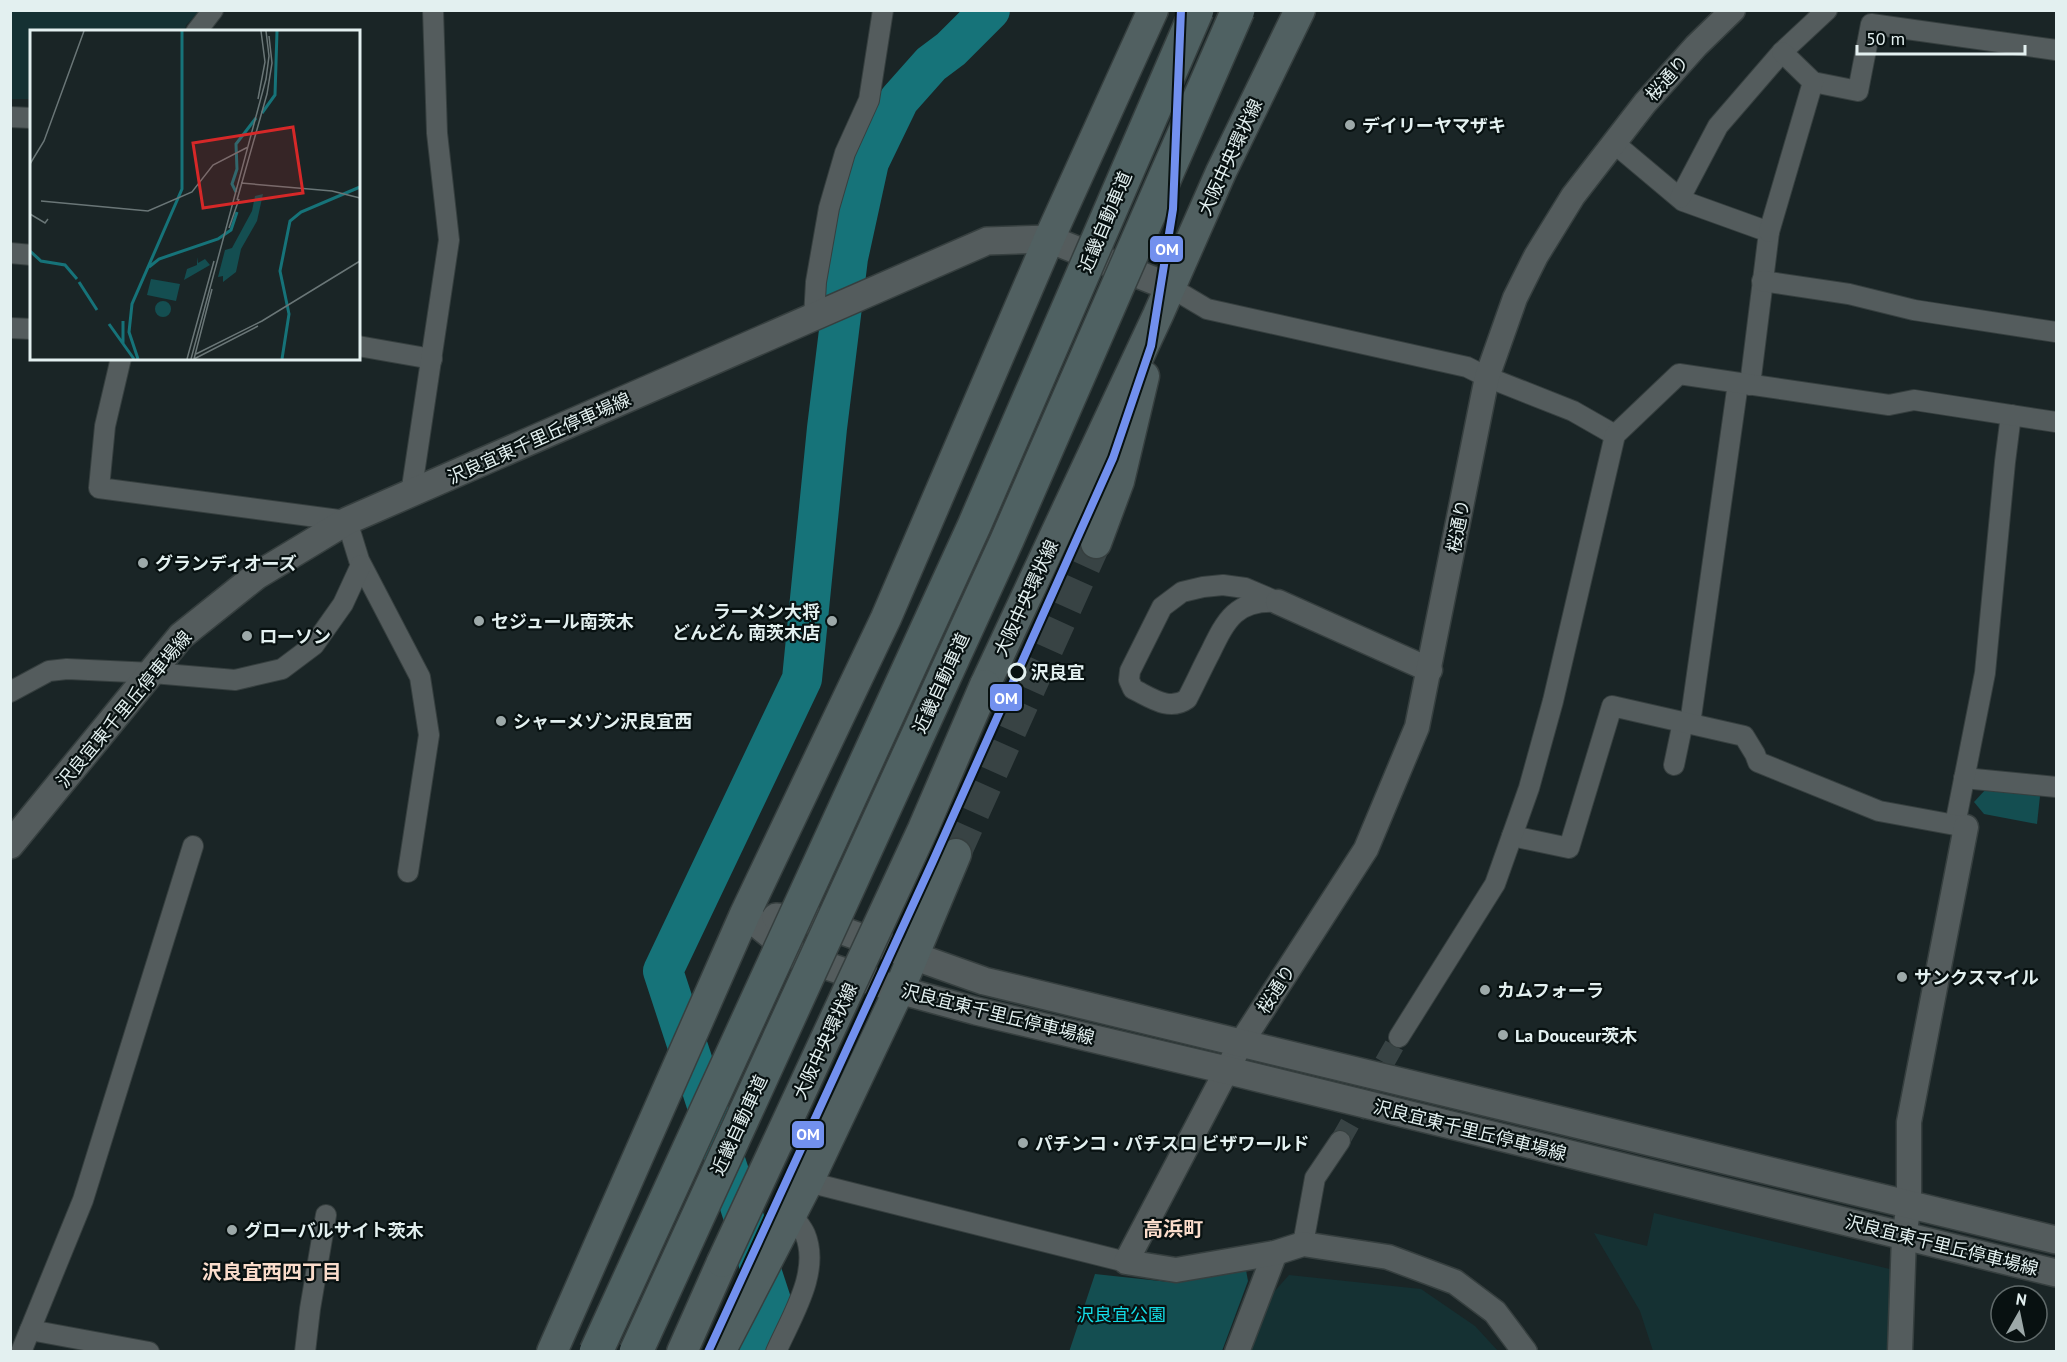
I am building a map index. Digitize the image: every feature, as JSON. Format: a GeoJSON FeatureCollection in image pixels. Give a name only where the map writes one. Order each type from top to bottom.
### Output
{"type":"FeatureCollection","features":[{"type":"Feature","properties":{"kind":"highway","name":"近畿自動車道"},"geometry":{"type":"LineString","coordinates":[[596,1352],[974,526],[1197,10]]}},
{"type":"Feature","properties":{"kind":"highway","name":"近畿自動車道"},"geometry":{"type":"LineString","coordinates":[[636,1352],[1007,540],[1238,10]]}},
{"type":"Feature","properties":{"kind":"main road"},"geometry":{"type":"LineString","coordinates":[[552,1352],[745,914],[886,618],[1049,239],[1153,10]]}},
{"type":"Feature","properties":{"kind":"main road","name":"大阪中央環状線"},"geometry":{"type":"LineString","coordinates":[[682,1352],[923,830],[985,685],[1158,315],[1221,172],[1300,10]]}},
{"type":"Feature","properties":{"kind":"main road","name":"沢良宜東千里丘停車場線"},"geometry":{"type":"LineString","coordinates":[[10,845],[181,636],[247,583],[347,521],[987,241],[1049,239],[1170,287]]}},
{"type":"Feature","properties":{"kind":"main road"},"geometry":{"type":"LineString","coordinates":[[1096,543],[1119,481],[1158,315]]}},
{"type":"Feature","properties":{"kind":"main road"},"geometry":{"type":"LineString","coordinates":[[720,1352],[808,1182],[899,990],[956,854]]}},
{"type":"Feature","properties":{"kind":"main road","name":"沢良宜東千里丘停車場線"},"geometry":{"type":"LineString","coordinates":[[745,914],[812,920],[984,981],[2056,1240]]}},
{"type":"Feature","properties":{"kind":"main road","name":"沢良宜東千里丘停車場線"},"geometry":{"type":"LineString","coordinates":[[745,914],[797,956],[899,990],[976,1011],[2056,1273]]}},
{"type":"Feature","properties":{"kind":"street"},"geometry":{"type":"LineString","coordinates":[[198,30],[213,10]]}},
{"type":"Feature","properties":{"kind":"street"},"geometry":{"type":"LineString","coordinates":[[411,494],[449,240],[437,133],[433,10]]}},
{"type":"Feature","properties":{"kind":"street"},"geometry":{"type":"LineString","coordinates":[[820,315],[816,282],[829,208],[845,153],[869,100],[883,10]]}},
{"type":"Feature","properties":{"kind":"street","name":"桜通り"},"geometry":{"type":"LineString","coordinates":[[1126,1262],[1241,1042],[1366,849],[1418,727],[1487,377],[1515,298],[1536,256],[1573,196],[1645,103],[1681,62],[1733,10]]}},
{"type":"Feature","properties":{"kind":"street"},"geometry":{"type":"LineString","coordinates":[[1680,198],[1718,126],[1782,52],[1827,10]]}},
{"type":"Feature","properties":{"kind":"street"},"geometry":{"type":"LineString","coordinates":[[1782,52],[1813,82],[1858,92],[1871,24],[2056,50]]}},
{"type":"Feature","properties":{"kind":"street"},"geometry":{"type":"LineString","coordinates":[[1674,765],[1687,723],[1762,280],[1768,232],[1813,82]]}},
{"type":"Feature","properties":{"kind":"street"},"geometry":{"type":"LineString","coordinates":[[10,117],[30,118]]}},
{"type":"Feature","properties":{"kind":"street"},"geometry":{"type":"LineString","coordinates":[[1614,143],[1683,201],[1768,232]]}},
{"type":"Feature","properties":{"kind":"street"},"geometry":{"type":"LineString","coordinates":[[10,253],[30,255]]}},
{"type":"Feature","properties":{"kind":"street"},"geometry":{"type":"LineString","coordinates":[[1762,280],[1849,294],[1914,310],[2056,332]]}},
{"type":"Feature","properties":{"kind":"street"},"geometry":{"type":"LineString","coordinates":[[1170,287],[1207,309],[1467,367],[1573,411],[1615,435]]}},
{"type":"Feature","properties":{"kind":"street"},"geometry":{"type":"LineString","coordinates":[[10,328],[30,329]]}},
{"type":"Feature","properties":{"kind":"street"},"geometry":{"type":"LineString","coordinates":[[360,346],[432,359]]}},
{"type":"Feature","properties":{"kind":"street"},"geometry":{"type":"LineString","coordinates":[[121,360],[105,426],[99,488],[347,521],[361,565],[420,677],[429,735],[408,872]]}},
{"type":"Feature","properties":{"kind":"street"},"geometry":{"type":"LineString","coordinates":[[1399,1037],[1495,885],[1529,788],[1553,701],[1615,435],[1679,374],[1889,405],[1914,400],[2056,422]]}},
{"type":"Feature","properties":{"kind":"street"},"geometry":{"type":"LineString","coordinates":[[1900,1352],[1904,1236],[1909,1205],[1909,1122],[1960,826],[1964,778],[1984,673],[2011,415]]}},
{"type":"Feature","properties":{"kind":"street"},"geometry":{"type":"LineString","coordinates":[[10,692],[50,671],[67,669],[235,680],[282,669],[314,645],[343,604],[361,565]]}},
{"type":"Feature","properties":{"kind":"street"},"geometry":{"type":"LineString","coordinates":[[1278,602],[1262,601],[1247,605],[1234,613],[1224,624],[1187,699],[1181,703],[1175,705],[1162,703],[1133,689],[1130,685],[1130,671],[1162,607],[1182,592],[1223,585],[1245,588],[1278,602],[1430,670]]}},
{"type":"Feature","properties":{"kind":"street"},"geometry":{"type":"LineString","coordinates":[[1512,836],[1569,848],[1612,706],[1744,736],[1758,762],[1879,811],[1960,826]]}},
{"type":"Feature","properties":{"kind":"street"},"geometry":{"type":"LineString","coordinates":[[1964,778],[2056,787]]}},
{"type":"Feature","properties":{"kind":"street"},"geometry":{"type":"LineString","coordinates":[[21,1352],[83,1200],[193,846]]}},
{"type":"Feature","properties":{"kind":"street"},"geometry":{"type":"LineString","coordinates":[[1303,1244],[1316,1178],[1340,1141]]}},
{"type":"Feature","properties":{"kind":"street"},"geometry":{"type":"LineString","coordinates":[[808,1182],[1126,1262],[1176,1270],[1275,1253],[1303,1244],[1388,1257],[1455,1282],[1496,1312],[1525,1352]]}},
{"type":"Feature","properties":{"kind":"street"},"geometry":{"type":"LineString","coordinates":[[777,1352],[808,1280],[810,1264],[805,1235],[792,1214]]}},
{"type":"Feature","properties":{"kind":"street"},"geometry":{"type":"LineString","coordinates":[[305,1352],[326,1215]]}},
{"type":"Feature","properties":{"kind":"street"},"geometry":{"type":"LineString","coordinates":[[1237,1352],[1275,1253]]}},
{"type":"Feature","properties":{"kind":"street"},"geometry":{"type":"LineString","coordinates":[[30,1330],[149,1352]]}},
{"type":"Feature","properties":{"kind":"shaded area"},"geometry":{"type":"Polygon","coordinates":[[[11,11],[200,11],[186,25],[185,30],[30,30],[30,99],[11,99],[11,11]]]}},
{"type":"Feature","properties":{"kind":"shaded area"},"geometry":{"type":"Polygon","coordinates":[[[1654,1213],[1894,1270],[1888,1351],[1653,1351],[1640,1311],[1594,1233],[1647,1246],[1654,1213]]]}},
{"type":"Feature","properties":{"kind":"shaded area"},"geometry":{"type":"Polygon","coordinates":[[[1289,1275],[1421,1289],[1475,1326],[1498,1351],[1247,1352],[1250,1339],[1274,1292],[1289,1275]]]}},
{"type":"Feature","properties":{"kind":"green space"},"geometry":{"type":"Polygon","coordinates":[[[1986,789],[2040,796],[2037,824],[1984,814],[1974,802],[1986,789]]]}},
{"type":"Feature","properties":{"kind":"green space","name":"沢良宜公園"},"geometry":{"type":"Polygon","coordinates":[[[1246,1270],[1248,1281],[1222,1351],[1069,1352],[1095,1274],[1169,1282],[1246,1270]]]}},
{"type":"Feature","properties":{"kind":"waterway"},"geometry":{"type":"LineString","coordinates":[[759,1352],[776,1316],[663,971],[802,679],[827,428],[848,258],[869,162],[899,100],[931,64],[951,49],[990,10]]}},
{"type":"Feature","properties":{"kind":"tunnel"},"geometry":{"type":"LineString","coordinates":[[956,854],[1096,543]]}},
{"type":"Feature","properties":{"kind":"tunnel"},"geometry":{"type":"LineString","coordinates":[[1340,1141],[1399,1037]]}},
{"type":"Feature","properties":{"kind":"transit line","name":"OM"},"geometry":{"type":"LineString","coordinates":[[708,1352],[933,861],[1113,458],[1151,346],[1173,209],[1181,10]]}},
{"type":"Feature","properties":{"kind":"place","name":"デイリーヤマザキ"},"geometry":{"type":"Point","coordinates":[1350,125]}},
{"type":"Feature","properties":{"kind":"place","name":"グランディオーズ"},"geometry":{"type":"Point","coordinates":[143,563]}},
{"type":"Feature","properties":{"kind":"place","name":"セジュール南茨木"},"geometry":{"type":"Point","coordinates":[479,621]}},
{"type":"Feature","properties":{"kind":"place","name":"ラーメン大将 どんどん 南茨木店"},"geometry":{"type":"Point","coordinates":[832,621]}},
{"type":"Feature","properties":{"kind":"place","name":"ローソン"},"geometry":{"type":"Point","coordinates":[247,636]}},
{"type":"Feature","properties":{"kind":"place","name":"沢良宜"},"geometry":{"type":"Point","coordinates":[1017,672]}},
{"type":"Feature","properties":{"kind":"place","name":"シャーメゾン沢良宜西"},"geometry":{"type":"Point","coordinates":[501,721]}},
{"type":"Feature","properties":{"kind":"place","name":"サンクスマイル"},"geometry":{"type":"Point","coordinates":[1902,977]}},
{"type":"Feature","properties":{"kind":"place","name":"カムフォーラ"},"geometry":{"type":"Point","coordinates":[1485,990]}},
{"type":"Feature","properties":{"kind":"place","name":"La Douceur茨木"},"geometry":{"type":"Point","coordinates":[1503,1035]}},
{"type":"Feature","properties":{"kind":"place","name":"パチンコ・パチスロ ビザワールド"},"geometry":{"type":"Point","coordinates":[1023,1143]}},
{"type":"Feature","properties":{"kind":"place","name":"グローバルサイト茨木"},"geometry":{"type":"Point","coordinates":[232,1230]}},
{"type":"Feature","properties":{"kind":"district","name":"高浜町"},"geometry":{"type":"Point","coordinates":[1173,1229]}},
{"type":"Feature","properties":{"kind":"district","name":"沢良宜西四丁目"},"geometry":{"type":"Point","coordinates":[272,1272]}}]}
